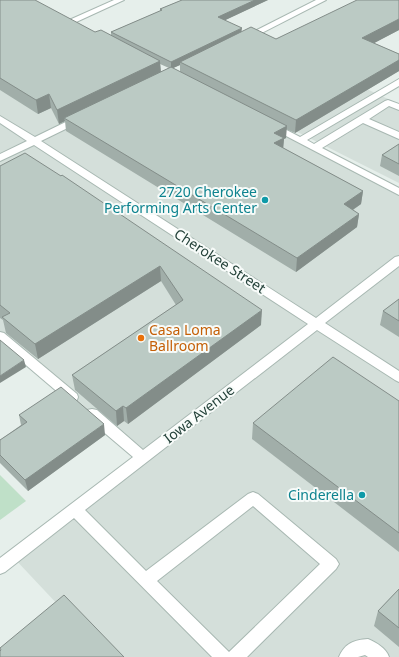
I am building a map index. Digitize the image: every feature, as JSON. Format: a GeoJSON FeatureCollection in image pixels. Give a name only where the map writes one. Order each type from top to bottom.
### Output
{"type":"FeatureCollection","features":[{"type":"Feature","properties":{"kind":"street"},"geometry":{"type":"LineString","coordinates":[[84,28],[67,19],[120,0]]}},
{"type":"Feature","properties":{"kind":"street"},"geometry":{"type":"LineString","coordinates":[[239,40],[322,0]]}},
{"type":"Feature","properties":{"kind":"street"},"geometry":{"type":"LineString","coordinates":[[301,140],[399,82]]}},
{"type":"Feature","properties":{"kind":"street"},"geometry":{"type":"LineString","coordinates":[[315,148],[388,103],[399,108]]}},
{"type":"Feature","properties":{"kind":"street"},"geometry":{"type":"LineString","coordinates":[[0,158],[87,115]]}},
{"type":"Feature","properties":{"kind":"street","name":"Cherokee Street"},"geometry":{"type":"LineString","coordinates":[[0,119],[399,377]]}},
{"type":"Feature","properties":{"kind":"street"},"geometry":{"type":"LineString","coordinates":[[362,119],[399,136]]}},
{"type":"Feature","properties":{"kind":"street"},"geometry":{"type":"LineString","coordinates":[[266,123],[399,192]]}},
{"type":"Feature","properties":{"kind":"street","name":"Iowa Avenue"},"geometry":{"type":"LineString","coordinates":[[0,567],[399,260]]}},
{"type":"Feature","properties":{"kind":"street"},"geometry":{"type":"LineString","coordinates":[[0,336],[143,458]]}},
{"type":"Feature","properties":{"kind":"street"},"geometry":{"type":"LineString","coordinates":[[146,580],[253,498],[331,564],[235,657]]}},
{"type":"Feature","properties":{"kind":"street"},"geometry":{"type":"LineString","coordinates":[[75,510],[223,657]]}},
{"type":"Feature","properties":{"kind":"street"},"geometry":{"type":"LineString","coordinates":[[347,657],[355,648],[368,648],[381,657]]}},
{"type":"Feature","properties":{"kind":"shaded area"},"geometry":{"type":"Polygon","coordinates":[[[0,0],[27,0],[399,196],[399,657],[107,657],[13,557],[142,457],[0,334],[0,0]]]}},
{"type":"Feature","properties":{"kind":"shaded area"},"geometry":{"type":"Polygon","coordinates":[[[263,41],[399,104],[399,183],[190,78],[263,41]]]}},
{"type":"Feature","properties":{"kind":"green space"},"geometry":{"type":"Polygon","coordinates":[[[0,475],[26,501],[0,520],[0,475]]]}},
{"type":"Feature","properties":{"kind":"building"},"geometry":{"type":"Polygon","coordinates":[[[0,0],[35,0],[95,32],[101,30],[160,61],[57,110],[49,94],[36,100],[0,78],[0,0]]]}},
{"type":"Feature","properties":{"kind":"building"},"geometry":{"type":"Polygon","coordinates":[[[182,0],[255,0],[218,17],[242,28],[171,62],[111,32],[162,10],[160,9],[182,0]]]}},
{"type":"Feature","properties":{"kind":"building"},"geometry":{"type":"Polygon","coordinates":[[[357,0],[399,0],[399,19],[362,38],[399,54],[399,60],[296,120],[180,62],[251,27],[276,39],[357,0]]]}},
{"type":"Feature","properties":{"kind":"building"},"geometry":{"type":"Polygon","coordinates":[[[171,67],[287,126],[274,133],[284,138],[274,143],[363,191],[344,204],[359,214],[297,258],[64,118],[171,67]]]}},
{"type":"Feature","properties":{"kind":"building"},"geometry":{"type":"Polygon","coordinates":[[[399,144],[399,164],[382,155],[399,144]]]}},
{"type":"Feature","properties":{"kind":"building"},"geometry":{"type":"Polygon","coordinates":[[[25,153],[61,176],[62,175],[262,310],[126,408],[123,406],[116,411],[72,375],[183,300],[160,266],[35,344],[2,317],[10,313],[0,305],[0,166],[25,153]]]}},
{"type":"Feature","properties":{"kind":"building"},"geometry":{"type":"Polygon","coordinates":[[[399,299],[399,321],[383,311],[399,299]]]}},
{"type":"Feature","properties":{"kind":"building"},"geometry":{"type":"Polygon","coordinates":[[[0,340],[24,360],[0,376],[0,340]]]}},
{"type":"Feature","properties":{"kind":"building","name":"Cinderella"},"geometry":{"type":"Polygon","coordinates":[[[333,357],[399,401],[399,533],[253,423],[333,357]]]}},
{"type":"Feature","properties":{"kind":"building"},"geometry":{"type":"Polygon","coordinates":[[[61,387],[104,424],[25,480],[0,455],[0,440],[27,422],[19,415],[61,387]]]}},
{"type":"Feature","properties":{"kind":"building"},"geometry":{"type":"Polygon","coordinates":[[[399,589],[399,628],[378,611],[399,589]]]}},
{"type":"Feature","properties":{"kind":"building"},"geometry":{"type":"Polygon","coordinates":[[[64,595],[124,657],[0,657],[0,648],[64,595]]]}},
{"type":"Feature","properties":{"kind":"place","name":"2720 Cherokee Performing Arts Center"},"geometry":{"type":"Point","coordinates":[265,200]}},
{"type":"Feature","properties":{"kind":"place","name":"Casa Loma Ballroom"},"geometry":{"type":"Point","coordinates":[141,338]}},
{"type":"Feature","properties":{"kind":"place","name":"Cinderella"},"geometry":{"type":"Point","coordinates":[362,495]}}]}
